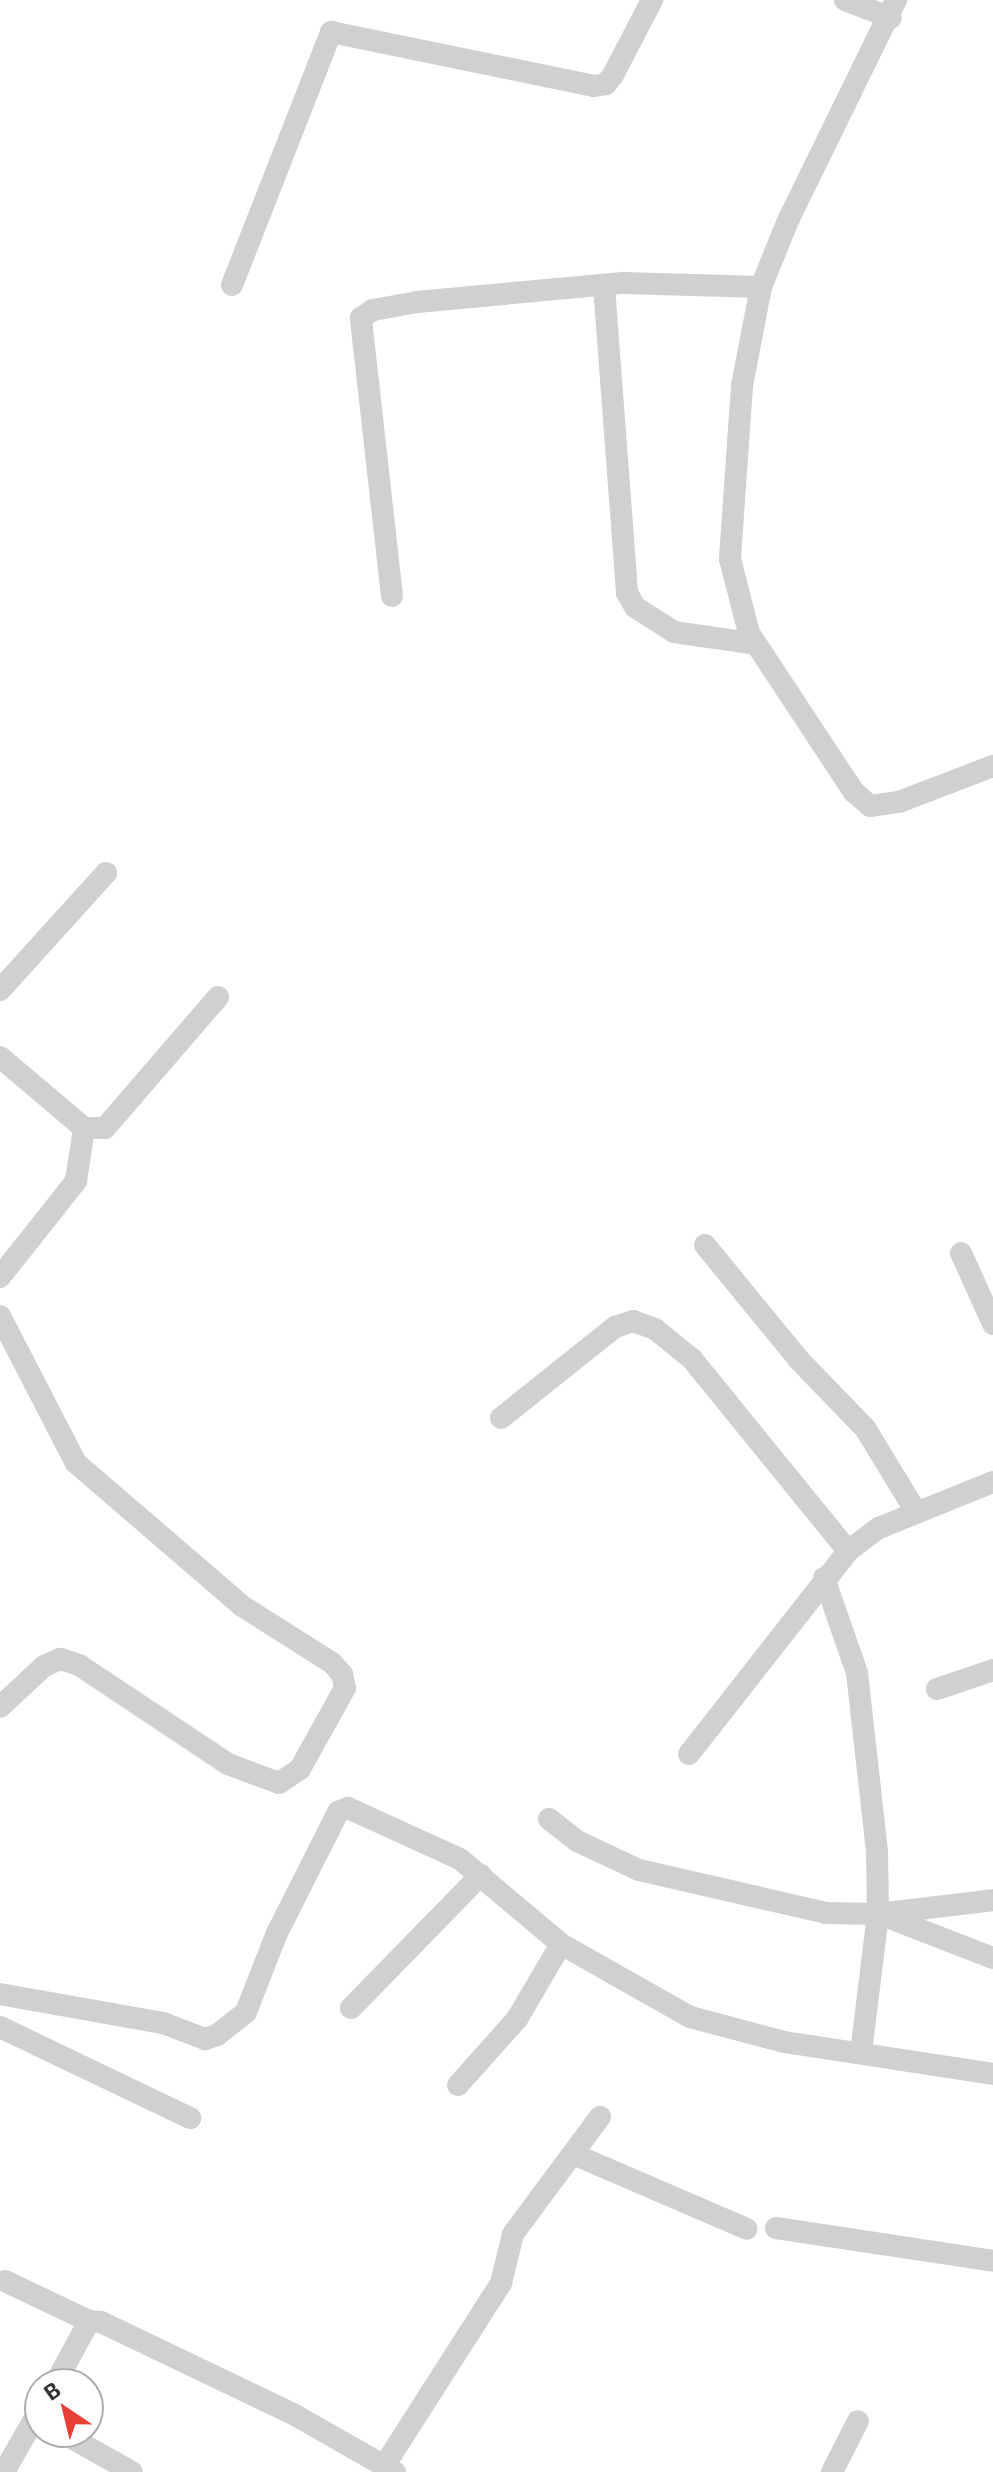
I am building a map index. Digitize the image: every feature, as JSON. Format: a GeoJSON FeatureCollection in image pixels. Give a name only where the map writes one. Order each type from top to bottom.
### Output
{"type":"FeatureCollection","features":[{"type":"Feature","properties":{"kind":"street"},"geometry":{"type":"LineString","coordinates":[[232,285],[331,32],[594,86],[613,75],[652,0]]}},
{"type":"Feature","properties":{"kind":"street"},"geometry":{"type":"LineString","coordinates":[[845,0],[894,9],[828,138],[761,287],[742,386],[730,523],[730,559],[756,644],[854,792],[870,806],[899,802],[993,766]]}},
{"type":"Feature","properties":{"kind":"street"},"geometry":{"type":"LineString","coordinates":[[392,596],[361,318],[373,310],[417,302],[604,286],[761,287]]}},
{"type":"Feature","properties":{"kind":"street"},"geometry":{"type":"LineString","coordinates":[[604,286],[627,593],[635,607],[674,632],[756,644]]}},
{"type":"Feature","properties":{"kind":"street"},"geometry":{"type":"LineString","coordinates":[[0,990],[106,873]]}},
{"type":"Feature","properties":{"kind":"street"},"geometry":{"type":"LineString","coordinates":[[0,1057],[84,1128],[105,1128],[120,1116],[218,997]]}},
{"type":"Feature","properties":{"kind":"street"},"geometry":{"type":"LineString","coordinates":[[0,1277],[76,1181],[84,1128]]}},
{"type":"Feature","properties":{"kind":"street"},"geometry":{"type":"LineString","coordinates":[[705,1245],[799,1360],[865,1428],[916,1512]]}},
{"type":"Feature","properties":{"kind":"street"},"geometry":{"type":"LineString","coordinates":[[961,1253],[993,1324]]}},
{"type":"Feature","properties":{"kind":"street"},"geometry":{"type":"LineString","coordinates":[[0,1316],[76,1463],[242,1606],[332,1663],[342,1674],[345,1688],[300,1769],[279,1783],[228,1764],[79,1665],[60,1659],[44,1666],[0,1707]]}},
{"type":"Feature","properties":{"kind":"street"},"geometry":{"type":"LineString","coordinates":[[501,1418],[615,1327],[633,1321],[644,1325],[692,1359],[848,1551]]}},
{"type":"Feature","properties":{"kind":"street"},"geometry":{"type":"LineString","coordinates":[[689,1754],[848,1551],[879,1528],[993,1482]]}},
{"type":"Feature","properties":{"kind":"street"},"geometry":{"type":"LineString","coordinates":[[824,1578],[857,1673],[878,1914],[861,2052]]}},
{"type":"Feature","properties":{"kind":"street"},"geometry":{"type":"LineString","coordinates":[[937,1689],[993,1670]]}},
{"type":"Feature","properties":{"kind":"street"},"geometry":{"type":"LineString","coordinates":[[0,1994],[163,2023],[205,2039],[226,2031],[255,1995],[284,1920],[338,1812],[348,1808],[460,1859],[561,1944],[690,2017],[784,2042],[993,2074]]}},
{"type":"Feature","properties":{"kind":"street"},"geometry":{"type":"LineString","coordinates":[[549,1819],[577,1841],[639,1870],[701,1888],[826,1913],[878,1914],[993,1900]]}},
{"type":"Feature","properties":{"kind":"street"},"geometry":{"type":"LineString","coordinates":[[351,2008],[481,1875]]}},
{"type":"Feature","properties":{"kind":"street"},"geometry":{"type":"LineString","coordinates":[[878,1914],[993,1958]]}},
{"type":"Feature","properties":{"kind":"street"},"geometry":{"type":"LineString","coordinates":[[458,2085],[517,2019],[561,1944]]}},
{"type":"Feature","properties":{"kind":"street"},"geometry":{"type":"LineString","coordinates":[[0,2027],[190,2118]]}},
{"type":"Feature","properties":{"kind":"street"},"geometry":{"type":"LineString","coordinates":[[5,2281],[234,2384],[391,2468],[501,2283],[513,2234],[600,2117]]}},
{"type":"Feature","properties":{"kind":"street"},"geometry":{"type":"LineString","coordinates":[[573,2154],[747,2229]]}},
{"type":"Feature","properties":{"kind":"street"},"geometry":{"type":"LineString","coordinates":[[776,2228],[993,2261]]}},
{"type":"Feature","properties":{"kind":"street"},"geometry":{"type":"LineString","coordinates":[[64,2368],[89,2321]]}},
{"type":"Feature","properties":{"kind":"street"},"geometry":{"type":"LineString","coordinates":[[832,2472],[858,2421]]}},
{"type":"Feature","properties":{"kind":"street"},"geometry":{"type":"LineString","coordinates":[[4,2472],[24,2439]]}},
{"type":"Feature","properties":{"kind":"street"},"geometry":{"type":"LineString","coordinates":[[89,2448],[132,2472]]}}]}
